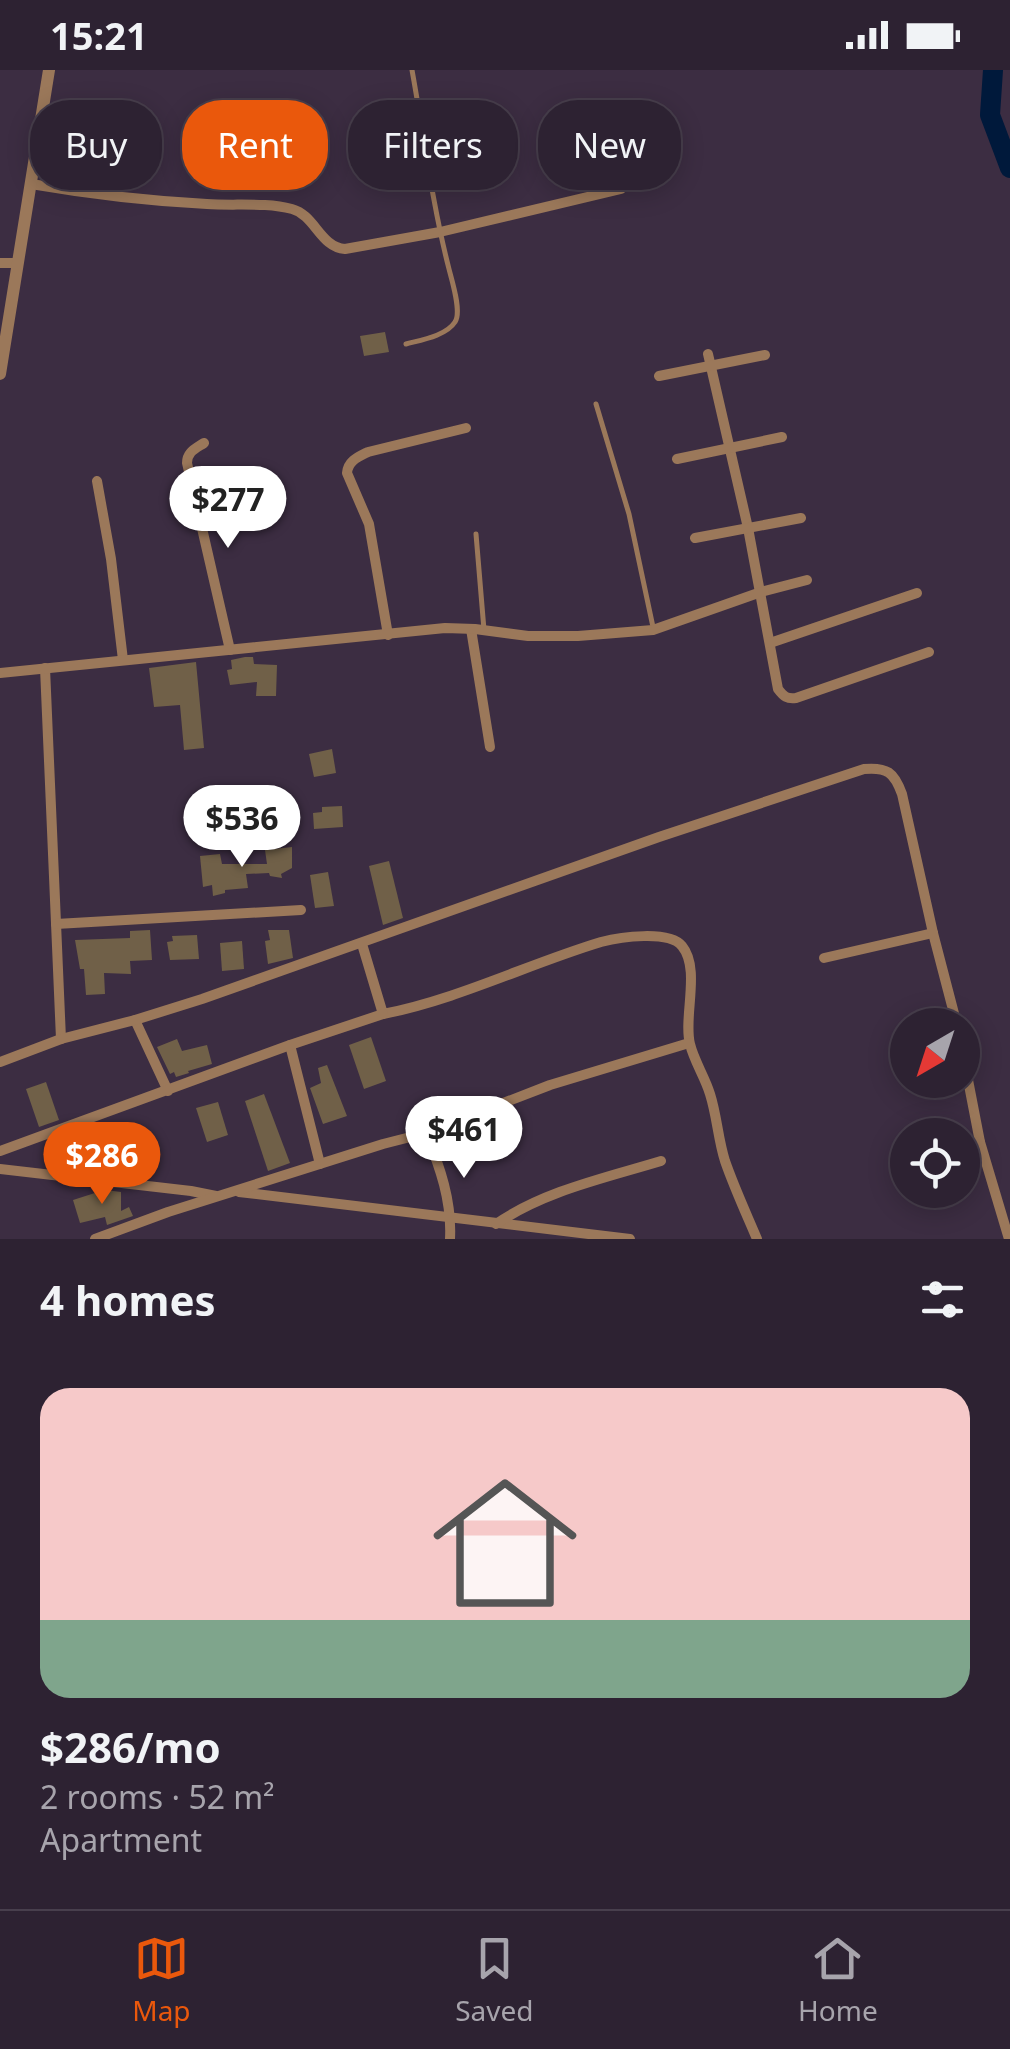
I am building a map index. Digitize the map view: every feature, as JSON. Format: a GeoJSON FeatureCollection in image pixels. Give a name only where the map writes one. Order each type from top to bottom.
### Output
{"type":"FeatureCollection","features":[{"type":"Feature","properties":{"kind":"street"},"geometry":{"type":"LineString","coordinates":[[44,100],[48,70]]}},
{"type":"Feature","properties":{"kind":"street"},"geometry":{"type":"LineString","coordinates":[[0,374],[30,190]]}},
{"type":"Feature","properties":{"kind":"street"},"geometry":{"type":"LineString","coordinates":[[66,190],[289,208],[306,216],[336,248],[440,232],[621,190]]}},
{"type":"Feature","properties":{"kind":"street"},"geometry":{"type":"LineString","coordinates":[[0,262],[18,263]]}},
{"type":"Feature","properties":{"kind":"street"},"geometry":{"type":"LineString","coordinates":[[659,376],[710,360],[765,355]]}},
{"type":"Feature","properties":{"kind":"street"},"geometry":{"type":"LineString","coordinates":[[710,360],[748,528],[778,689],[788,699],[930,652]]}},
{"type":"Feature","properties":{"kind":"street"},"geometry":{"type":"LineString","coordinates":[[388,634],[368,524],[348,468],[368,452],[466,428]]}},
{"type":"Feature","properties":{"kind":"street"},"geometry":{"type":"LineString","coordinates":[[677,459],[782,437]]}},
{"type":"Feature","properties":{"kind":"street"},"geometry":{"type":"LineString","coordinates":[[204,444],[192,451],[187,464],[230,650]]}},
{"type":"Feature","properties":{"kind":"street"},"geometry":{"type":"LineString","coordinates":[[97,481],[123,660]]}},
{"type":"Feature","properties":{"kind":"street"},"geometry":{"type":"LineString","coordinates":[[695,538],[801,518]]}},
{"type":"Feature","properties":{"kind":"street"},"geometry":{"type":"LineString","coordinates":[[0,673],[445,628],[528,636],[653,630],[807,580]]}},
{"type":"Feature","properties":{"kind":"street"},"geometry":{"type":"LineString","coordinates":[[770,643],[917,593]]}},
{"type":"Feature","properties":{"kind":"street"},"geometry":{"type":"LineString","coordinates":[[472,629],[490,746]]}},
{"type":"Feature","properties":{"kind":"street"},"geometry":{"type":"LineString","coordinates":[[45,668],[61,1039]]}},
{"type":"Feature","properties":{"kind":"street"},"geometry":{"type":"LineString","coordinates":[[0,1062],[362,944],[660,837],[864,769],[879,768],[890,772],[902,794],[953,1008]]}},
{"type":"Feature","properties":{"kind":"street"},"geometry":{"type":"LineString","coordinates":[[56,924],[302,910]]}},
{"type":"Feature","properties":{"kind":"street"},"geometry":{"type":"LineString","coordinates":[[824,958],[933,933]]}},
{"type":"Feature","properties":{"kind":"street"},"geometry":{"type":"LineString","coordinates":[[0,1151],[290,1045],[603,942],[627,937],[666,937],[680,942],[686,951],[690,968],[689,1043],[712,1098],[725,1162],[757,1239]]}},
{"type":"Feature","properties":{"kind":"street"},"geometry":{"type":"LineString","coordinates":[[362,944],[383,1014]]}},
{"type":"Feature","properties":{"kind":"street"},"geometry":{"type":"LineString","coordinates":[[136,1020],[168,1091]]}},
{"type":"Feature","properties":{"kind":"street"},"geometry":{"type":"LineString","coordinates":[[95,1239],[217,1196],[426,1132],[550,1084],[689,1043]]}},
{"type":"Feature","properties":{"kind":"street"},"geometry":{"type":"LineString","coordinates":[[290,1045],[320,1164]]}},
{"type":"Feature","properties":{"kind":"street"},"geometry":{"type":"LineString","coordinates":[[426,1132],[437,1159],[451,1218],[450,1239]]}},
{"type":"Feature","properties":{"kind":"street"},"geometry":{"type":"LineString","coordinates":[[980,1142],[1007,1215],[1010,1239]]}},
{"type":"Feature","properties":{"kind":"street"},"geometry":{"type":"LineString","coordinates":[[496,1224],[516,1210],[554,1195],[661,1160]]}},
{"type":"Feature","properties":{"kind":"street"},"geometry":{"type":"LineString","coordinates":[[0,1169],[217,1196]]}},
{"type":"Feature","properties":{"kind":"street"},"geometry":{"type":"LineString","coordinates":[[233,1192],[630,1239]]}},
{"type":"Feature","properties":{"kind":"lane"},"geometry":{"type":"LineString","coordinates":[[406,344],[445,331],[458,315],[412,70]]}},
{"type":"Feature","properties":{"kind":"lane"},"geometry":{"type":"LineString","coordinates":[[596,404],[629,514],[653,630]]}},
{"type":"Feature","properties":{"kind":"lane"},"geometry":{"type":"LineString","coordinates":[[476,534],[484,630]]}},
{"type":"Feature","properties":{"kind":"building"},"geometry":{"type":"Polygon","coordinates":[[[385,332],[389,352],[364,356],[360,336],[385,332]]]}},
{"type":"Feature","properties":{"kind":"building"},"geometry":{"type":"Polygon","coordinates":[[[253,657],[254,664],[277,665],[276,696],[256,696],[257,682],[230,685],[227,670],[232,669],[231,660],[253,657]]]}},
{"type":"Feature","properties":{"kind":"building"},"geometry":{"type":"Polygon","coordinates":[[[196,662],[204,748],[184,750],[180,705],[154,707],[149,668],[196,662]]]}},
{"type":"Feature","properties":{"kind":"building"},"geometry":{"type":"Polygon","coordinates":[[[332,749],[336,773],[314,777],[309,754],[332,749]]]}},
{"type":"Feature","properties":{"kind":"building"},"geometry":{"type":"Polygon","coordinates":[[[342,806],[343,827],[314,829],[313,813],[322,812],[322,807],[342,806]]]}},
{"type":"Feature","properties":{"kind":"building"},"geometry":{"type":"Polygon","coordinates":[[[292,847],[292,868],[281,874],[282,878],[269,873],[246,874],[248,888],[225,890],[213,896],[212,885],[203,887],[200,856],[220,854],[222,864],[267,864],[265,850],[292,847]]]}},
{"type":"Feature","properties":{"kind":"building"},"geometry":{"type":"Polygon","coordinates":[[[389,861],[403,918],[383,925],[369,866],[389,861]]]}},
{"type":"Feature","properties":{"kind":"building"},"geometry":{"type":"Polygon","coordinates":[[[328,872],[334,906],[315,908],[310,875],[328,872]]]}},
{"type":"Feature","properties":{"kind":"building"},"geometry":{"type":"Polygon","coordinates":[[[150,930],[152,960],[130,961],[131,974],[104,973],[105,994],[86,995],[84,969],[80,969],[75,940],[130,938],[130,931],[150,930]]]}},
{"type":"Feature","properties":{"kind":"building"},"geometry":{"type":"Polygon","coordinates":[[[268,930],[289,930],[293,958],[268,964],[268,930]]]}},
{"type":"Feature","properties":{"kind":"building"},"geometry":{"type":"Polygon","coordinates":[[[197,935],[199,959],[170,960],[167,942],[173,941],[172,936],[197,935]]]}},
{"type":"Feature","properties":{"kind":"building"},"geometry":{"type":"Polygon","coordinates":[[[242,941],[244,969],[222,971],[220,943],[242,941]]]}},
{"type":"Feature","properties":{"kind":"building"},"geometry":{"type":"Polygon","coordinates":[[[371,1037],[386,1081],[364,1089],[349,1045],[371,1037]]]}},
{"type":"Feature","properties":{"kind":"building"},"geometry":{"type":"Polygon","coordinates":[[[177,1039],[182,1051],[207,1045],[212,1064],[176,1077],[174,1072],[170,1074],[157,1047],[177,1039]]]}},
{"type":"Feature","properties":{"kind":"building"},"geometry":{"type":"Polygon","coordinates":[[[327,1065],[347,1116],[323,1124],[310,1088],[321,1083],[318,1068],[327,1065]]]}},
{"type":"Feature","properties":{"kind":"building"},"geometry":{"type":"Polygon","coordinates":[[[46,1082],[59,1120],[39,1127],[26,1089],[46,1082]]]}},
{"type":"Feature","properties":{"kind":"building"},"geometry":{"type":"Polygon","coordinates":[[[264,1094],[290,1163],[268,1171],[245,1101],[264,1094]]]}},
{"type":"Feature","properties":{"kind":"building"},"geometry":{"type":"Polygon","coordinates":[[[218,1102],[228,1135],[207,1142],[196,1108],[218,1102]]]}},
{"type":"Feature","properties":{"kind":"building"},"geometry":{"type":"Polygon","coordinates":[[[98,1189],[121,1192],[121,1211],[129,1207],[133,1216],[107,1225],[105,1217],[80,1223],[73,1200],[98,1189]]]}},
{"type":"Feature","properties":{"kind":"waterway"},"geometry":{"type":"LineString","coordinates":[[993,70],[990,115],[1010,168]]}}]}
